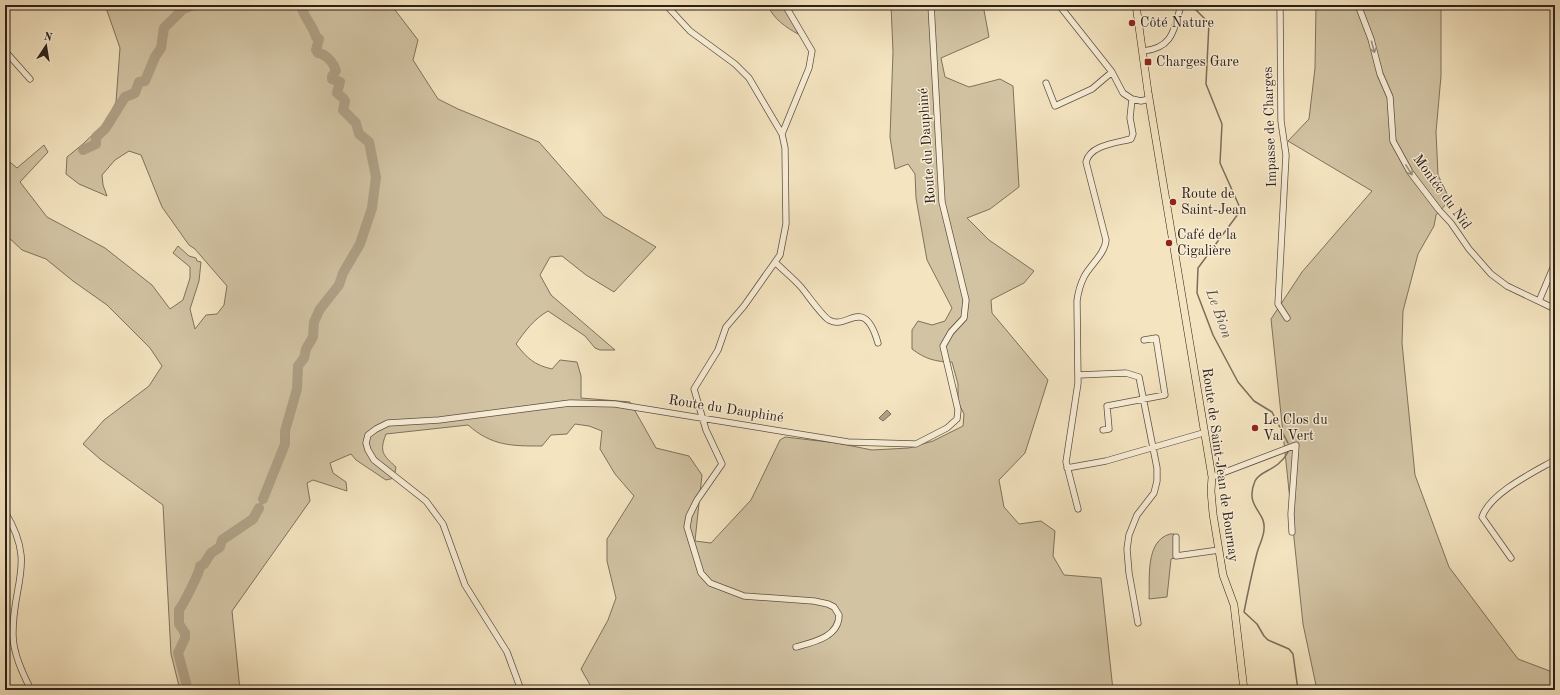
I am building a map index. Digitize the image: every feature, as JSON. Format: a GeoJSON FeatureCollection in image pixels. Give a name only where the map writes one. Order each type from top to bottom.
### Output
{"type":"FeatureCollection","features":[{"type":"Feature","properties":{"kind":"main road","name":"Route de Saint-Jean de Bournay"},"geometry":{"type":"LineString","coordinates":[[1136,5],[1149,99],[1203,433],[1212,477],[1211,491],[1223,575],[1234,605],[1244,690]]}},
{"type":"Feature","properties":{"kind":"street"},"geometry":{"type":"LineString","coordinates":[[666,5],[690,30],[735,64],[749,78],[782,134],[786,165],[786,224],[784,240],[776,263],[744,306],[726,327],[718,350],[694,388],[699,403],[701,417],[722,464],[697,500],[689,516],[687,527],[701,573],[710,583],[744,596],[814,601],[834,607],[839,615],[837,627],[833,632],[815,642],[796,647]]}},
{"type":"Feature","properties":{"kind":"street"},"geometry":{"type":"LineString","coordinates":[[782,134],[809,68],[812,51],[785,5]]}},
{"type":"Feature","properties":{"kind":"street","name":"Route du Dauphiné"},"geometry":{"type":"LineString","coordinates":[[521,690],[507,652],[465,585],[443,524],[426,501],[374,460],[366,443],[368,435],[376,429],[388,424],[439,420],[570,403],[614,404],[848,442],[916,444],[947,428],[957,418],[958,410],[943,346],[964,318],[966,300],[942,202],[931,5]]}},
{"type":"Feature","properties":{"kind":"street"},"geometry":{"type":"LineString","coordinates":[[1059,5],[1112,72],[1123,93],[1132,100],[1141,101],[1149,99]]}},
{"type":"Feature","properties":{"kind":"street"},"geometry":{"type":"LineString","coordinates":[[1143,51],[1156,49],[1166,43],[1172,35],[1181,5]]}},
{"type":"Feature","properties":{"kind":"street","name":"Impasse de Charges"},"geometry":{"type":"LineString","coordinates":[[1280,5],[1281,122],[1286,155],[1278,304],[1287,318]]}},
{"type":"Feature","properties":{"kind":"street","name":"Montée du Nid"},"geometry":{"type":"LineString","coordinates":[[1359,8],[1380,74],[1390,97],[1392,141],[1410,172],[1439,210],[1451,223],[1469,249],[1491,274],[1507,286],[1554,308]]}},
{"type":"Feature","properties":{"kind":"street"},"geometry":{"type":"LineString","coordinates":[[5,51],[30,78]]}},
{"type":"Feature","properties":{"kind":"street"},"geometry":{"type":"LineString","coordinates":[[1046,83],[1055,106],[1092,89],[1112,72]]}},
{"type":"Feature","properties":{"kind":"street"},"geometry":{"type":"LineString","coordinates":[[1078,509],[1066,462],[1078,375],[1078,290],[1091,266],[1106,247],[1106,240],[1086,162],[1087,155],[1093,150],[1131,139],[1133,134],[1129,114],[1132,100]]}},
{"type":"Feature","properties":{"kind":"street"},"geometry":{"type":"LineString","coordinates":[[776,263],[800,285],[828,320],[836,322],[859,317],[867,320],[872,326],[878,343]]}},
{"type":"Feature","properties":{"kind":"street"},"geometry":{"type":"LineString","coordinates":[[1539,301],[1555,263]]}},
{"type":"Feature","properties":{"kind":"street"},"geometry":{"type":"LineString","coordinates":[[1103,430],[1108,429],[1107,406],[1165,395],[1156,338],[1144,340]]}},
{"type":"Feature","properties":{"kind":"street"},"geometry":{"type":"LineString","coordinates":[[1078,375],[1126,373],[1139,377],[1153,447],[1157,481],[1154,493],[1137,515],[1129,535],[1127,549],[1129,573],[1138,624]]}},
{"type":"Feature","properties":{"kind":"street"},"geometry":{"type":"LineString","coordinates":[[1068,468],[1106,461],[1203,433]]}},
{"type":"Feature","properties":{"kind":"street"},"geometry":{"type":"LineString","coordinates":[[1212,477],[1296,445],[1291,514],[1292,532]]}},
{"type":"Feature","properties":{"kind":"street"},"geometry":{"type":"LineString","coordinates":[[1511,558],[1482,517],[1485,509],[1493,500],[1555,460]]}},
{"type":"Feature","properties":{"kind":"street"},"geometry":{"type":"LineString","coordinates":[[5,512],[19,538],[22,554],[23,564],[13,623],[13,637],[16,652],[31,690]]}},
{"type":"Feature","properties":{"kind":"street"},"geometry":{"type":"LineString","coordinates":[[1176,537],[1176,556],[1219,550]]}},
{"type":"Feature","properties":{"kind":"shaded area"},"geometry":{"type":"Polygon","coordinates":[[[105,5],[394,5],[395,10],[418,40],[413,60],[438,99],[458,109],[539,142],[604,216],[656,247],[614,292],[586,275],[562,256],[550,257],[540,275],[551,295],[615,350],[600,350],[595,348],[585,336],[548,311],[526,330],[516,344],[531,360],[552,369],[560,360],[577,362],[581,376],[581,398],[630,402],[656,448],[689,456],[702,475],[695,541],[711,543],[751,500],[780,440],[785,437],[837,443],[872,450],[909,448],[933,441],[963,426],[964,414],[958,402],[958,384],[952,362],[931,359],[912,349],[912,330],[918,321],[932,325],[945,321],[952,308],[927,260],[916,198],[915,174],[908,164],[895,169],[890,137],[893,52],[891,5],[983,5],[989,37],[941,58],[945,77],[969,87],[1000,79],[1013,86],[1019,187],[990,209],[967,218],[989,240],[1034,271],[1024,283],[991,300],[992,313],[1048,380],[1025,453],[999,480],[1004,507],[1019,524],[1041,521],[1055,531],[1053,556],[1064,575],[1101,578],[1113,690],[593,690],[581,669],[608,620],[616,598],[607,561],[607,539],[634,496],[615,474],[600,449],[602,431],[589,426],[575,424],[567,434],[551,435],[542,446],[511,445],[494,441],[485,437],[468,425],[386,434],[383,445],[384,453],[396,467],[394,478],[386,480],[356,460],[351,454],[330,463],[333,473],[346,482],[347,491],[313,480],[307,483],[310,501],[232,611],[240,690],[180,690],[171,654],[163,505],[100,459],[83,444],[104,420],[149,386],[162,366],[150,348],[107,305],[73,281],[46,259],[22,250],[5,234],[5,158],[17,168],[44,145],[48,152],[20,182],[47,217],[105,248],[152,285],[170,309],[183,300],[190,278],[190,267],[173,253],[178,246],[189,256],[196,258],[197,261],[201,262],[199,281],[190,309],[195,329],[206,315],[217,314],[224,305],[227,286],[195,249],[189,245],[162,207],[141,155],[129,151],[115,160],[102,175],[103,185],[107,196],[79,184],[66,174],[67,157],[105,123],[116,102],[120,48],[105,5]]]}},
{"type":"Feature","properties":{"kind":"shaded area"},"geometry":{"type":"Polygon","coordinates":[[[768,5],[788,5],[798,34],[776,18],[768,5]]]}},
{"type":"Feature","properties":{"kind":"shaded area"},"geometry":{"type":"Polygon","coordinates":[[[1316,5],[1441,5],[1441,76],[1436,132],[1438,175],[1450,200],[1436,215],[1434,226],[1418,254],[1403,311],[1402,343],[1415,475],[1449,567],[1518,659],[1555,673],[1555,690],[1317,690],[1303,624],[1271,319],[1302,272],[1372,191],[1288,141],[1309,119],[1315,68],[1316,5]]]}},
{"type":"Feature","properties":{"kind":"shaded area"},"geometry":{"type":"Polygon","coordinates":[[[887,410],[891,414],[883,421],[879,418],[887,410]]]}},
{"type":"Feature","properties":{"kind":"shaded area"},"geometry":{"type":"Polygon","coordinates":[[[1170,534],[1174,534],[1174,558],[1171,559],[1167,597],[1149,599],[1150,561],[1156,544],[1162,538],[1170,534]]]}},
{"type":"Feature","properties":{"kind":"waterway"},"geometry":{"type":"LineString","coordinates":[[83,150],[96,144],[96,137],[105,129],[125,97],[135,93],[139,82],[145,81],[155,57],[161,48],[164,28],[183,9],[194,5]]}},
{"type":"Feature","properties":{"kind":"waterway"},"geometry":{"type":"LineString","coordinates":[[263,499],[285,444],[285,431],[297,389],[298,366],[304,358],[306,349],[313,337],[314,322],[320,309],[339,285],[343,273],[360,244],[372,208],[376,177],[369,142],[359,134],[356,123],[343,110],[345,101],[337,93],[340,82],[332,79],[332,76],[336,71],[335,68],[329,59],[318,53],[316,50],[319,39],[316,37],[301,5]]}},
{"type":"Feature","properties":{"kind":"waterway","name":"Le Bion"},"geometry":{"type":"LineString","coordinates":[[1191,5],[1209,23],[1206,84],[1222,124],[1220,163],[1241,210],[1198,268],[1197,293],[1213,335],[1238,382],[1254,401],[1272,412],[1288,443]]}},
{"type":"Feature","properties":{"kind":"waterway","name":"Le Bion"},"geometry":{"type":"LineString","coordinates":[[1288,452],[1279,463],[1257,477],[1252,490],[1252,497],[1264,523],[1264,529],[1253,567],[1244,612],[1257,624],[1268,640],[1289,649],[1293,654],[1298,690]]}},
{"type":"Feature","properties":{"kind":"waterway"},"geometry":{"type":"LineString","coordinates":[[188,690],[178,653],[185,638],[185,633],[179,624],[179,610],[191,588],[200,566],[204,564],[211,553],[220,547],[222,540],[253,519],[259,508]]}},
{"type":"Feature","properties":{"kind":"place","name":"Côté Nature"},"geometry":{"type":"Point","coordinates":[1132,23]}},
{"type":"Feature","properties":{"kind":"place","name":"Charges Gare"},"geometry":{"type":"Point","coordinates":[1148,62]}},
{"type":"Feature","properties":{"kind":"place","name":"Route de Saint-Jean"},"geometry":{"type":"Point","coordinates":[1173,202]}},
{"type":"Feature","properties":{"kind":"place","name":"Café de la Cigalière"},"geometry":{"type":"Point","coordinates":[1169,243]}},
{"type":"Feature","properties":{"kind":"place","name":"Le Clos du Val Vert"},"geometry":{"type":"Point","coordinates":[1255,428]}}]}
